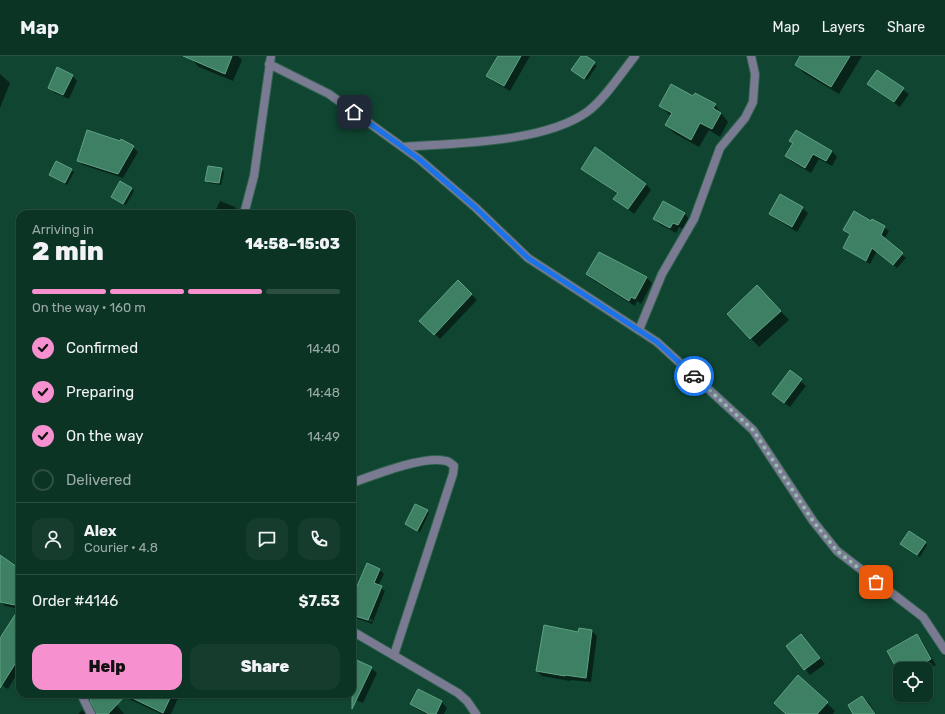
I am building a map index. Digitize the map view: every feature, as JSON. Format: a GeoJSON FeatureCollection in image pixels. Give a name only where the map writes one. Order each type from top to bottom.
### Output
{"type":"FeatureCollection","features":[{"type":"Feature","properties":{"kind":"street"},"geometry":{"type":"LineString","coordinates":[[403,147],[512,137],[554,129],[588,112],[612,86],[635,56]]}},
{"type":"Feature","properties":{"kind":"street"},"geometry":{"type":"LineString","coordinates":[[639,330],[662,274],[694,219],[720,148],[745,118],[753,102],[755,74],[751,56]]}},
{"type":"Feature","properties":{"kind":"street"},"geometry":{"type":"LineString","coordinates":[[245,210],[254,176],[270,60],[329,94],[403,147],[476,208],[528,258],[657,342],[753,430],[813,521],[837,551],[923,617],[945,650]]}},
{"type":"Feature","properties":{"kind":"street"},"geometry":{"type":"LineString","coordinates":[[356,481],[381,472],[431,459],[448,461],[454,466],[453,474],[394,655]]}},
{"type":"Feature","properties":{"kind":"street"},"geometry":{"type":"LineString","coordinates":[[356,633],[458,693],[467,701],[476,714]]}},
{"type":"Feature","properties":{"kind":"street"},"geometry":{"type":"LineString","coordinates":[[83,698],[91,714]]}},
{"type":"Feature","properties":{"kind":"building"},"geometry":{"type":"Polygon","coordinates":[[[183,56],[232,56],[225,74],[183,56]]]}},
{"type":"Feature","properties":{"kind":"building"},"geometry":{"type":"Polygon","coordinates":[[[498,56],[521,56],[504,86],[486,76],[498,56]]]}},
{"type":"Feature","properties":{"kind":"building"},"geometry":{"type":"Polygon","coordinates":[[[581,56],[586,56],[595,62],[584,79],[571,70],[581,56]]]}},
{"type":"Feature","properties":{"kind":"building"},"geometry":{"type":"Polygon","coordinates":[[[800,56],[850,56],[831,87],[795,65],[800,56]]]}},
{"type":"Feature","properties":{"kind":"building"},"geometry":{"type":"Polygon","coordinates":[[[57,67],[73,75],[63,95],[48,88],[57,67]]]}},
{"type":"Feature","properties":{"kind":"building"},"geometry":{"type":"Polygon","coordinates":[[[877,70],[904,88],[894,102],[867,84],[877,70]]]}},
{"type":"Feature","properties":{"kind":"building"},"geometry":{"type":"Polygon","coordinates":[[[671,84],[693,96],[695,93],[716,104],[713,108],[721,113],[712,129],[700,123],[691,140],[665,125],[672,113],[659,106],[671,84]]]}},
{"type":"Feature","properties":{"kind":"building"},"geometry":{"type":"Polygon","coordinates":[[[87,130],[120,141],[121,139],[134,146],[118,174],[77,161],[87,130]]]}},
{"type":"Feature","properties":{"kind":"building"},"geometry":{"type":"Polygon","coordinates":[[[796,130],[832,151],[826,161],[813,154],[805,168],[785,156],[793,143],[789,141],[796,130]]]}},
{"type":"Feature","properties":{"kind":"building"},"geometry":{"type":"Polygon","coordinates":[[[595,147],[646,184],[628,209],[613,199],[618,193],[581,169],[595,147]]]}},
{"type":"Feature","properties":{"kind":"building"},"geometry":{"type":"Polygon","coordinates":[[[56,161],[72,169],[65,183],[49,175],[56,161]]]}},
{"type":"Feature","properties":{"kind":"building"},"geometry":{"type":"Polygon","coordinates":[[[208,166],[222,168],[219,183],[205,181],[208,166]]]}},
{"type":"Feature","properties":{"kind":"building"},"geometry":{"type":"Polygon","coordinates":[[[120,181],[132,188],[123,204],[111,197],[120,181]]]}},
{"type":"Feature","properties":{"kind":"building"},"geometry":{"type":"Polygon","coordinates":[[[780,194],[803,207],[792,227],[769,214],[780,194]]]}},
{"type":"Feature","properties":{"kind":"building"},"geometry":{"type":"Polygon","coordinates":[[[663,201],[685,213],[678,225],[673,223],[670,228],[653,219],[663,201]]]}},
{"type":"Feature","properties":{"kind":"building"},"geometry":{"type":"Polygon","coordinates":[[[854,211],[871,221],[872,219],[885,226],[881,235],[903,253],[893,265],[872,248],[866,261],[843,248],[850,234],[843,230],[854,211]]]}},
{"type":"Feature","properties":{"kind":"building"},"geometry":{"type":"Polygon","coordinates":[[[599,252],[647,277],[635,299],[631,297],[629,301],[586,274],[599,252]]]}},
{"type":"Feature","properties":{"kind":"building"},"geometry":{"type":"Polygon","coordinates":[[[458,280],[472,294],[434,335],[419,321],[458,280]]]}},
{"type":"Feature","properties":{"kind":"building"},"geometry":{"type":"Polygon","coordinates":[[[757,285],[781,311],[750,339],[727,314],[757,285]]]}},
{"type":"Feature","properties":{"kind":"building"},"geometry":{"type":"Polygon","coordinates":[[[790,370],[802,379],[784,403],[772,394],[790,370]]]}},
{"type":"Feature","properties":{"kind":"building"},"geometry":{"type":"Polygon","coordinates":[[[415,504],[428,510],[417,531],[405,524],[415,504]]]}},
{"type":"Feature","properties":{"kind":"building"},"geometry":{"type":"Polygon","coordinates":[[[909,531],[926,542],[917,555],[900,544],[909,531]]]}},
{"type":"Feature","properties":{"kind":"building"},"geometry":{"type":"Polygon","coordinates":[[[0,555],[16,566],[16,605],[0,602],[0,555]]]}},
{"type":"Feature","properties":{"kind":"building"},"geometry":{"type":"Polygon","coordinates":[[[367,563],[380,569],[374,583],[382,586],[368,620],[356,616],[356,589],[367,563]]]}},
{"type":"Feature","properties":{"kind":"building"},"geometry":{"type":"Polygon","coordinates":[[[16,613],[16,662],[0,688],[0,638],[16,613]]]}},
{"type":"Feature","properties":{"kind":"building"},"geometry":{"type":"Polygon","coordinates":[[[544,625],[578,632],[579,628],[592,630],[586,678],[536,671],[544,625]]]}},
{"type":"Feature","properties":{"kind":"building"},"geometry":{"type":"Polygon","coordinates":[[[801,634],[820,658],[804,670],[786,646],[801,634]]]}},
{"type":"Feature","properties":{"kind":"building"},"geometry":{"type":"Polygon","coordinates":[[[917,634],[931,659],[926,662],[893,662],[887,651],[917,634]]]}},
{"type":"Feature","properties":{"kind":"building"},"geometry":{"type":"Polygon","coordinates":[[[356,660],[372,667],[352,709],[352,698],[356,698],[356,660]]]}},
{"type":"Feature","properties":{"kind":"building"},"geometry":{"type":"Polygon","coordinates":[[[798,675],[828,702],[817,714],[786,714],[774,703],[798,675]]]}},
{"type":"Feature","properties":{"kind":"building"},"geometry":{"type":"Polygon","coordinates":[[[418,689],[442,701],[436,714],[429,714],[410,704],[418,689]]]}},
{"type":"Feature","properties":{"kind":"building"},"geometry":{"type":"Polygon","coordinates":[[[862,696],[875,714],[853,714],[848,705],[862,696]]]}},
{"type":"Feature","properties":{"kind":"building"},"geometry":{"type":"Polygon","coordinates":[[[92,698],[123,698],[108,714],[96,714],[90,700],[92,698]]]}},
{"type":"Feature","properties":{"kind":"building"},"geometry":{"type":"Polygon","coordinates":[[[132,698],[170,698],[163,713],[132,698]]]}},
{"type":"Feature","properties":{"kind":"way so far"},"geometry":{"type":"LineString","coordinates":[[694,376],[753,430],[813,521],[837,551],[876,582]]}},
{"type":"Feature","properties":{"kind":"route"},"geometry":{"type":"LineString","coordinates":[[354,112],[419,159],[476,208],[528,258],[657,342],[694,376]]}}]}
